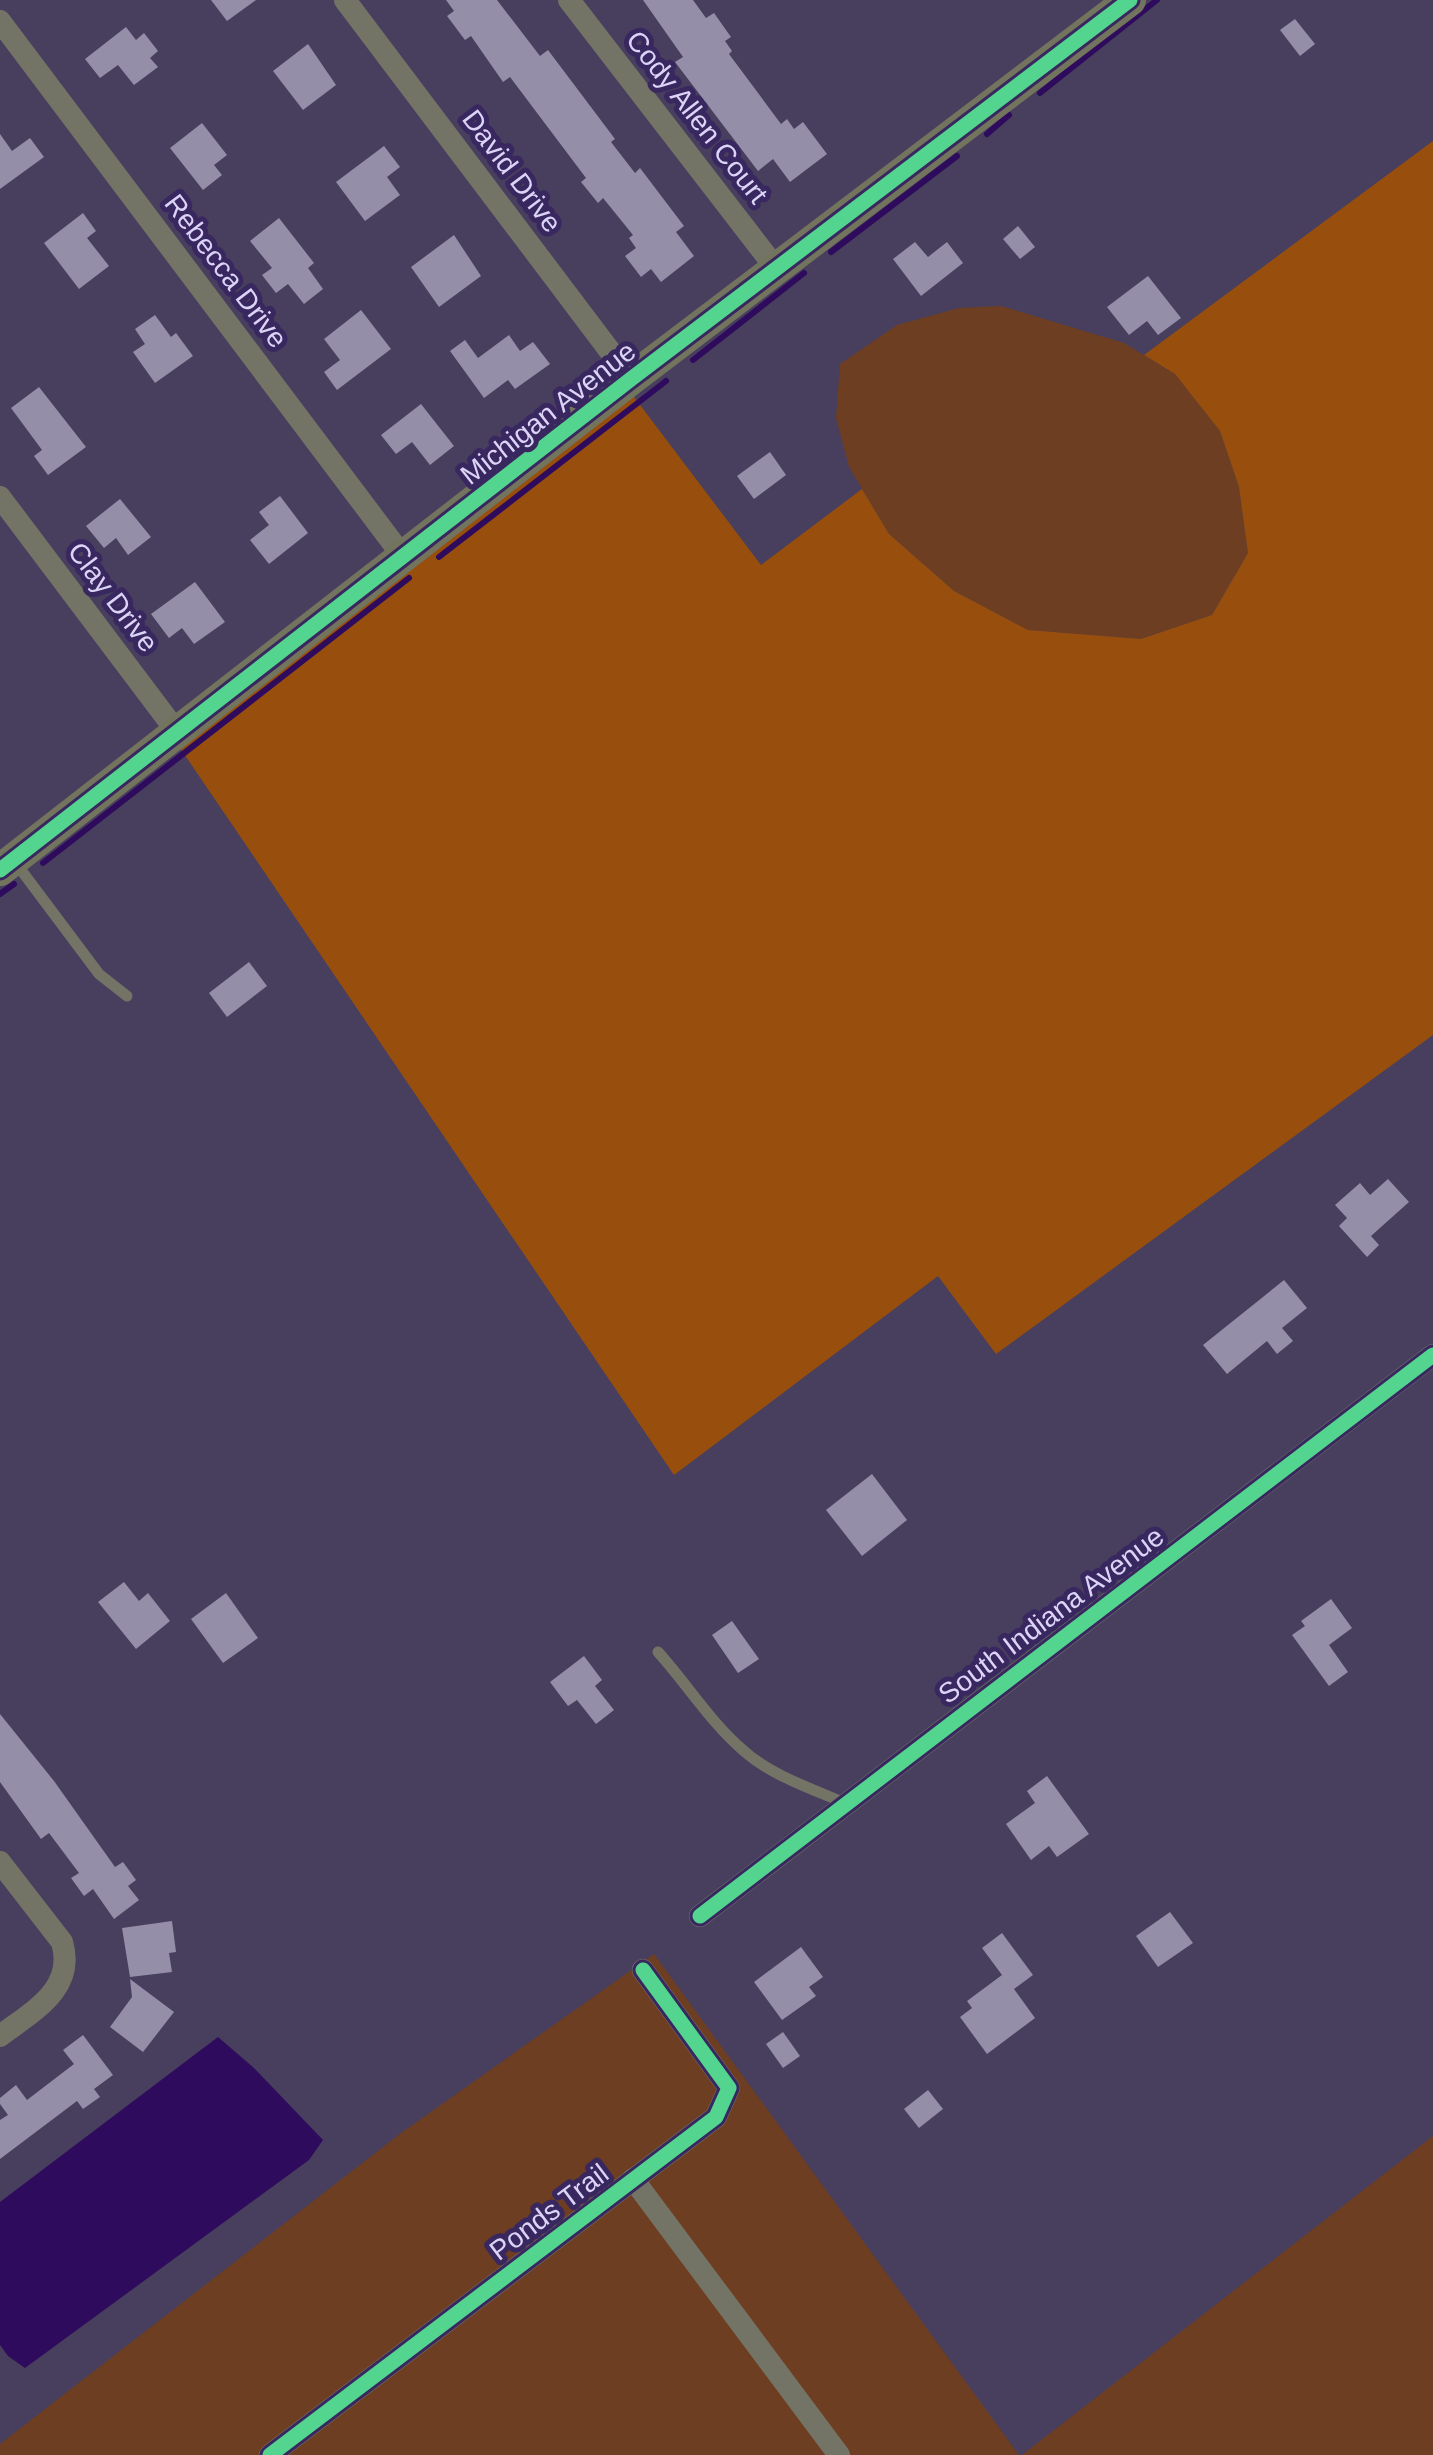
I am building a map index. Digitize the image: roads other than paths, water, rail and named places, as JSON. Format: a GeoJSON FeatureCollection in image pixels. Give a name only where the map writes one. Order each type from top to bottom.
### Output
{"type":"FeatureCollection","features":[{"type":"Feature","properties":{"kind":"street","name":"David Drive"},"geometry":{"type":"LineString","coordinates":[[345,0],[631,379]]}},
{"type":"Feature","properties":{"kind":"street","name":"Cody Allen Court"},"geometry":{"type":"LineString","coordinates":[[569,0],[778,271]]}},
{"type":"Feature","properties":{"kind":"street","name":"Michigan Avenue"},"geometry":{"type":"LineString","coordinates":[[6,865],[631,379],[1130,0]]}},
{"type":"Feature","properties":{"kind":"street","name":"Rebecca Drive"},"geometry":{"type":"LineString","coordinates":[[0,21],[404,558]]}},
{"type":"Feature","properties":{"kind":"street","name":"Clay Drive"},"geometry":{"type":"LineString","coordinates":[[0,497],[177,732]]}},
{"type":"Feature","properties":{"kind":"street","name":"South Indiana Avenue"},"geometry":{"type":"LineString","coordinates":[[700,1916],[1433,1354]]}},
{"type":"Feature","properties":{"kind":"street"},"geometry":{"type":"LineString","coordinates":[[0,1862],[62,1942],[66,1955],[63,1980],[46,2000],[0,2036]]}},
{"type":"Feature","properties":{"kind":"street","name":"Ponds Trail"},"geometry":{"type":"LineString","coordinates":[[270,2455],[716,2117],[728,2088],[643,1970]]}},
{"type":"Feature","properties":{"kind":"street","name":"Ponds Trail"},"geometry":{"type":"LineString","coordinates":[[634,2179],[839,2455]]}},
{"type":"Feature","properties":{"kind":"lane"},"geometry":{"type":"LineString","coordinates":[[6,865],[99,974],[127,996]]}},
{"type":"Feature","properties":{"kind":"lane"},"geometry":{"type":"LineString","coordinates":[[658,1652],[747,1754],[847,1804]]}},
{"type":"Feature","properties":{"kind":"waterway"},"geometry":{"type":"LineString","coordinates":[[1040,93],[1157,0]]}},
{"type":"Feature","properties":{"kind":"waterway"},"geometry":{"type":"LineString","coordinates":[[987,134],[1009,115]]}},
{"type":"Feature","properties":{"kind":"waterway"},"geometry":{"type":"LineString","coordinates":[[831,252],[957,156]]}},
{"type":"Feature","properties":{"kind":"waterway"},"geometry":{"type":"LineString","coordinates":[[693,360],[804,273]]}},
{"type":"Feature","properties":{"kind":"waterway"},"geometry":{"type":"LineString","coordinates":[[439,557],[666,381]]}},
{"type":"Feature","properties":{"kind":"waterway"},"geometry":{"type":"LineString","coordinates":[[43,863],[409,578]]}},
{"type":"Feature","properties":{"kind":"waterway"},"geometry":{"type":"LineString","coordinates":[[0,894],[14,884]]}}]}
